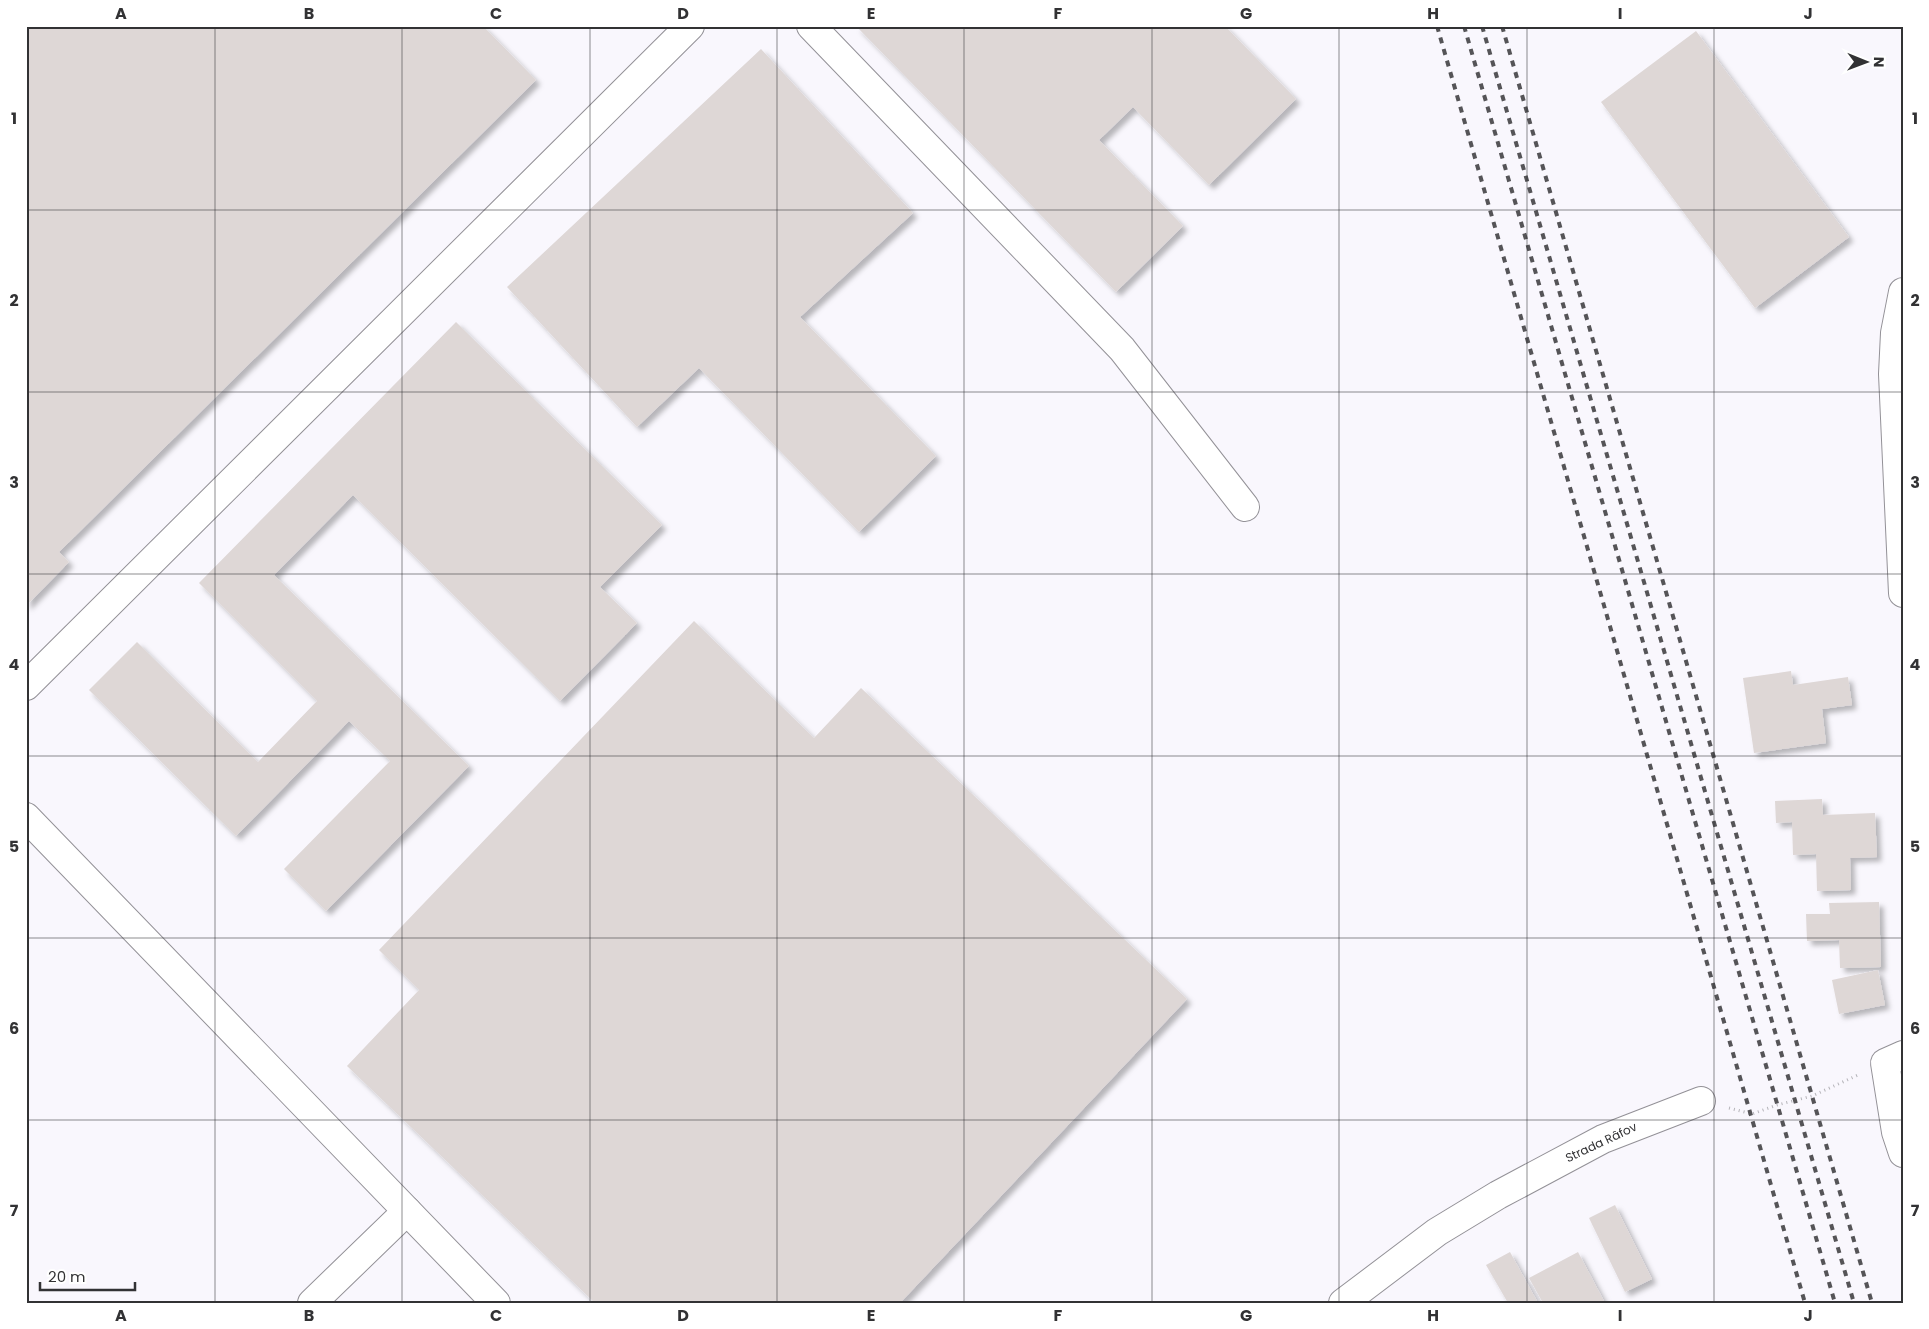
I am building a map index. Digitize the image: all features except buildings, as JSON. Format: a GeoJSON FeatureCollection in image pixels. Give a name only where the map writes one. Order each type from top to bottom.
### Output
{"type":"FeatureCollection","features":[{"type":"Feature","properties":{"kind":"street"},"geometry":{"type":"LineString","coordinates":[[26,686],[690,26]]}},
{"type":"Feature","properties":{"kind":"street"},"geometry":{"type":"LineString","coordinates":[[811,26],[1122,349],[1245,507]]}},
{"type":"Feature","properties":{"kind":"street"},"geometry":{"type":"LineString","coordinates":[[1903,292],[1895,333],[1893,374],[1903,593]]}},
{"type":"Feature","properties":{"kind":"street"},"geometry":{"type":"LineString","coordinates":[[26,817],[496,1303]]}},
{"type":"Feature","properties":{"kind":"street"},"geometry":{"type":"LineString","coordinates":[[1894,1059],[1896,1132],[1903,1153]]}},
{"type":"Feature","properties":{"kind":"street","name":"Strada Râfov"},"geometry":{"type":"LineString","coordinates":[[1343,1303],[1437,1232],[1498,1195],[1603,1139],[1701,1100]]}},
{"type":"Feature","properties":{"kind":"street"},"geometry":{"type":"LineString","coordinates":[[312,1303],[407,1211]]}},
{"type":"Feature","properties":{"kind":"path"},"geometry":{"type":"LineString","coordinates":[[1701,1100],[1752,1114],[1777,1104],[1812,1096],[1894,1059]]}},
{"type":"Feature","properties":{"kind":"railway"},"geometry":{"type":"LineString","coordinates":[[1437,26],[1805,1303]]}},
{"type":"Feature","properties":{"kind":"railway"},"geometry":{"type":"LineString","coordinates":[[1464,26],[1835,1303]]}},
{"type":"Feature","properties":{"kind":"railway"},"geometry":{"type":"LineString","coordinates":[[1482,26],[1854,1303]]}},
{"type":"Feature","properties":{"kind":"railway"},"geometry":{"type":"LineString","coordinates":[[1502,26],[1872,1303]]}}]}
